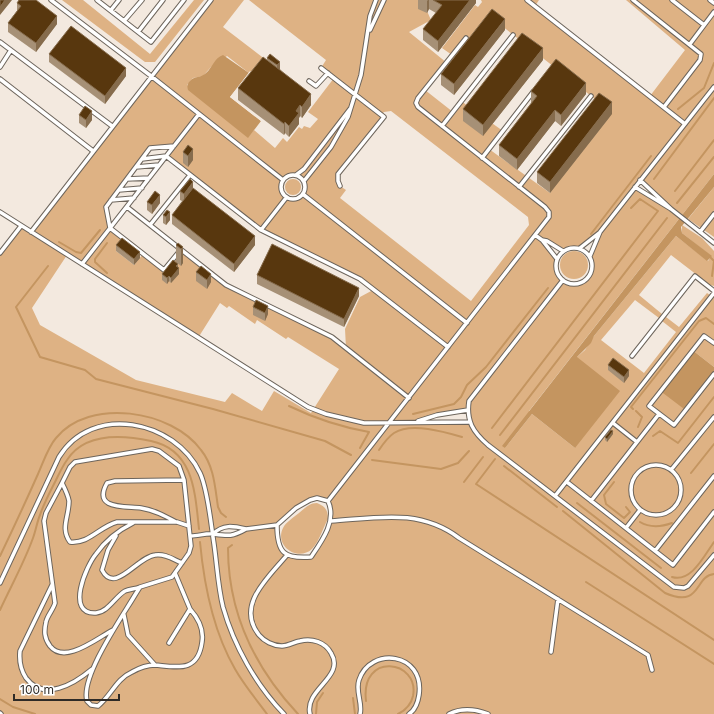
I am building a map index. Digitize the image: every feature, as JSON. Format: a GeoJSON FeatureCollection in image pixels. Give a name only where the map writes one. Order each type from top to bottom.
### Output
{"type":"FeatureCollection","features":[{"type":"Feature","properties":{"kind":"lane"},"geometry":{"type":"LineString","coordinates":[[52,0],[283,180]]}},
{"type":"Feature","properties":{"kind":"lane"},"geometry":{"type":"LineString","coordinates":[[99,0],[151,42],[184,0]]}},
{"type":"Feature","properties":{"kind":"lane"},"geometry":{"type":"LineString","coordinates":[[111,10],[119,0]]}},
{"type":"Feature","properties":{"kind":"lane"},"geometry":{"type":"LineString","coordinates":[[124,21],[142,0]]}},
{"type":"Feature","properties":{"kind":"lane"},"geometry":{"type":"LineString","coordinates":[[138,32],[163,0]]}},
{"type":"Feature","properties":{"kind":"lane"},"geometry":{"type":"LineString","coordinates":[[31,232],[211,0]]}},
{"type":"Feature","properties":{"kind":"lane"},"geometry":{"type":"LineString","coordinates":[[304,181],[334,143],[344,127],[361,75],[369,32],[370,16],[376,0]]}},
{"type":"Feature","properties":{"kind":"lane"},"geometry":{"type":"LineString","coordinates":[[369,32],[384,0]]}},
{"type":"Feature","properties":{"kind":"lane"},"geometry":{"type":"LineString","coordinates":[[526,0],[685,124]]}},
{"type":"Feature","properties":{"kind":"lane"},"geometry":{"type":"LineString","coordinates":[[634,0],[701,54],[700,60],[664,107]]}},
{"type":"Feature","properties":{"kind":"lane"},"geometry":{"type":"LineString","coordinates":[[672,0],[704,25]]}},
{"type":"Feature","properties":{"kind":"lane"},"geometry":{"type":"LineString","coordinates":[[710,0],[714,3]]}},
{"type":"Feature","properties":{"kind":"lane"},"geometry":{"type":"LineString","coordinates":[[690,44],[714,12]]}},
{"type":"Feature","properties":{"kind":"lane"},"geometry":{"type":"LineString","coordinates":[[442,126],[513,35]]}},
{"type":"Feature","properties":{"kind":"lane"},"geometry":{"type":"LineString","coordinates":[[328,501],[549,217],[549,212],[418,107],[416,103],[466,38]]}},
{"type":"Feature","properties":{"kind":"lane"},"geometry":{"type":"LineString","coordinates":[[0,42],[112,126]]}},
{"type":"Feature","properties":{"kind":"lane"},"geometry":{"type":"LineString","coordinates":[[0,67],[11,50]]}},
{"type":"Feature","properties":{"kind":"lane"},"geometry":{"type":"LineString","coordinates":[[321,68],[384,117],[338,174],[340,186]]}},
{"type":"Feature","properties":{"kind":"lane"},"geometry":{"type":"LineString","coordinates":[[309,81],[316,86],[328,73]]}},
{"type":"Feature","properties":{"kind":"lane"},"geometry":{"type":"LineString","coordinates":[[0,79],[93,151]]}},
{"type":"Feature","properties":{"kind":"lane"},"geometry":{"type":"LineString","coordinates":[[557,258],[563,251],[569,248],[580,248],[600,232],[714,87]]}},
{"type":"Feature","properties":{"kind":"lane"},"geometry":{"type":"LineString","coordinates":[[482,158],[535,90]]}},
{"type":"Feature","properties":{"kind":"lane"},"geometry":{"type":"LineString","coordinates":[[519,187],[591,96]]}},
{"type":"Feature","properties":{"kind":"lane"},"geometry":{"type":"LineString","coordinates":[[296,175],[304,181],[306,190],[304,195],[295,200],[286,198],[281,189],[283,180],[292,175],[296,175],[350,108]]}},
{"type":"Feature","properties":{"kind":"lane"},"geometry":{"type":"LineString","coordinates":[[82,264],[199,114]]}},
{"type":"Feature","properties":{"kind":"lane"},"geometry":{"type":"LineString","coordinates":[[174,146],[150,148],[106,207],[110,228],[164,270],[181,249]]}},
{"type":"Feature","properties":{"kind":"lane"},"geometry":{"type":"LineString","coordinates":[[142,159],[166,156],[261,230],[360,280],[448,347]]}},
{"type":"Feature","properties":{"kind":"lane"},"geometry":{"type":"LineString","coordinates":[[136,167],[160,165]]}},
{"type":"Feature","properties":{"kind":"lane"},"geometry":{"type":"LineString","coordinates":[[150,225],[190,174]]}},
{"type":"Feature","properties":{"kind":"lane"},"geometry":{"type":"LineString","coordinates":[[127,179],[150,178]]}},
{"type":"Feature","properties":{"kind":"lane"},"geometry":{"type":"LineString","coordinates":[[640,180],[670,209]]}},
{"type":"Feature","properties":{"kind":"lane"},"geometry":{"type":"LineString","coordinates":[[635,187],[670,209],[714,243]]}},
{"type":"Feature","properties":{"kind":"lane"},"geometry":{"type":"LineString","coordinates":[[119,190],[142,188]]}},
{"type":"Feature","properties":{"kind":"lane"},"geometry":{"type":"LineString","coordinates":[[304,195],[467,323]]}},
{"type":"Feature","properties":{"kind":"lane"},"geometry":{"type":"LineString","coordinates":[[111,200],[134,198]]}},
{"type":"Feature","properties":{"kind":"lane"},"geometry":{"type":"LineString","coordinates":[[261,230],[286,198]]}},
{"type":"Feature","properties":{"kind":"lane"},"geometry":{"type":"LineString","coordinates":[[127,207],[226,285],[332,338],[409,398]]}},
{"type":"Feature","properties":{"kind":"lane"},"geometry":{"type":"LineString","coordinates":[[0,212],[308,407],[364,423],[388,424],[416,421],[469,422]]}},
{"type":"Feature","properties":{"kind":"lane"},"geometry":{"type":"LineString","coordinates":[[700,232],[714,214]]}},
{"type":"Feature","properties":{"kind":"lane"},"geometry":{"type":"LineString","coordinates":[[0,253],[22,226]]}},
{"type":"Feature","properties":{"kind":"lane"},"geometry":{"type":"LineString","coordinates":[[590,256],[600,232]]}},
{"type":"Feature","properties":{"kind":"lane"},"geometry":{"type":"LineString","coordinates":[[535,235],[563,251]]}},
{"type":"Feature","properties":{"kind":"lane"},"geometry":{"type":"LineString","coordinates":[[542,240],[557,258],[557,272],[563,280],[571,284],[578,284],[589,277],[593,264],[590,256],[580,248]]}},
{"type":"Feature","properties":{"kind":"lane"},"geometry":{"type":"LineString","coordinates":[[555,496],[714,292],[695,276],[632,356]]}},
{"type":"Feature","properties":{"kind":"lane"},"geometry":{"type":"LineString","coordinates":[[563,280],[474,393],[469,401],[469,422],[481,439],[674,588],[684,588],[688,586],[713,558]]}},
{"type":"Feature","properties":{"kind":"lane"},"geometry":{"type":"LineString","coordinates":[[714,343],[704,336],[649,406],[674,425],[714,374]]}},
{"type":"Feature","properties":{"kind":"lane"},"geometry":{"type":"LineString","coordinates":[[416,421],[437,415],[468,410]]}},
{"type":"Feature","properties":{"kind":"lane"},"geometry":{"type":"LineString","coordinates":[[591,501],[659,414]]}},
{"type":"Feature","properties":{"kind":"lane"},"geometry":{"type":"LineString","coordinates":[[671,470],[714,417]]}},
{"type":"Feature","properties":{"kind":"lane"},"geometry":{"type":"LineString","coordinates":[[613,423],[637,442]]}},
{"type":"Feature","properties":{"kind":"lane"},"geometry":{"type":"LineString","coordinates":[[0,583],[66,445],[74,438],[95,427],[118,424],[131,425],[160,433],[181,446],[190,456],[201,475],[213,534],[223,606],[232,636],[258,681],[284,714]]}},
{"type":"Feature","properties":{"kind":"lane"},"geometry":{"type":"LineString","coordinates":[[114,630],[71,653],[61,653],[52,648],[46,640],[44,632],[46,620],[53,611],[55,603],[44,521],[46,513],[70,467],[75,462],[152,449],[159,451],[179,466],[184,480],[191,536],[189,553],[172,577],[126,591],[106,609],[97,613],[89,612],[82,608],[79,601],[88,566],[95,554],[105,542],[134,523]]}},
{"type":"Feature","properties":{"kind":"lane"},"geometry":{"type":"LineString","coordinates":[[654,465],[664,466],[671,470],[677,476],[681,486],[680,498],[675,507],[666,513],[657,516],[647,514],[640,510],[635,504],[631,495],[631,484],[636,475],[644,468],[654,465]]}},
{"type":"Feature","properties":{"kind":"lane"},"geometry":{"type":"LineString","coordinates":[[655,551],[714,476]]}},
{"type":"Feature","properties":{"kind":"lane"},"geometry":{"type":"LineString","coordinates":[[184,480],[115,481],[107,483],[104,489],[104,497],[112,506],[142,508],[157,512],[189,526]]}},
{"type":"Feature","properties":{"kind":"lane"},"geometry":{"type":"LineString","coordinates":[[567,482],[673,565],[714,512]]}},
{"type":"Feature","properties":{"kind":"lane"},"geometry":{"type":"LineString","coordinates":[[62,483],[69,502],[64,525],[66,536],[70,542],[79,543],[86,540],[107,525],[117,522],[177,522]]}},
{"type":"Feature","properties":{"kind":"lane"},"geometry":{"type":"LineString","coordinates":[[191,536],[213,534],[221,537],[235,535],[246,529],[277,525],[296,508],[310,500],[317,498],[328,501]]}},
{"type":"Feature","properties":{"kind":"lane"},"geometry":{"type":"LineString","coordinates":[[277,525],[277,538],[283,552],[294,558],[311,557],[321,542],[330,521],[332,510],[328,501]]}},
{"type":"Feature","properties":{"kind":"lane"},"geometry":{"type":"LineString","coordinates":[[626,528],[640,510]]}},
{"type":"Feature","properties":{"kind":"lane"},"geometry":{"type":"LineString","coordinates":[[330,521],[405,516],[432,522],[446,527],[648,655],[652,670]]}},
{"type":"Feature","properties":{"kind":"lane"},"geometry":{"type":"LineString","coordinates":[[213,534],[219,527],[234,526],[246,529]]}},
{"type":"Feature","properties":{"kind":"lane"},"geometry":{"type":"LineString","coordinates":[[117,533],[103,562],[102,570],[105,576],[117,579],[140,561],[157,554],[182,563]]}},
{"type":"Feature","properties":{"kind":"lane"},"geometry":{"type":"LineString","coordinates":[[287,554],[252,600],[249,614],[257,633],[265,642],[282,646],[302,640],[315,640],[326,646],[332,654],[334,664],[331,674],[322,687],[314,693],[309,702],[310,714]]}},
{"type":"Feature","properties":{"kind":"lane"},"geometry":{"type":"LineString","coordinates":[[140,587],[93,669],[85,696],[87,701],[92,705],[98,706],[104,701],[120,680],[130,672],[145,666],[155,665],[177,668],[190,664],[196,657],[201,649],[202,639],[200,625],[190,609],[175,573]]}},
{"type":"Feature","properties":{"kind":"lane"},"geometry":{"type":"LineString","coordinates":[[52,585],[20,651],[19,662],[22,672],[30,682],[38,688],[49,690],[71,684],[93,669]]}},
{"type":"Feature","properties":{"kind":"lane"},"geometry":{"type":"LineString","coordinates":[[551,652],[558,599]]}},
{"type":"Feature","properties":{"kind":"lane"},"geometry":{"type":"LineString","coordinates":[[169,643],[190,609]]}},
{"type":"Feature","properties":{"kind":"lane"},"geometry":{"type":"LineString","coordinates":[[124,614],[128,635],[155,665]]}},
{"type":"Feature","properties":{"kind":"lane"},"geometry":{"type":"LineString","coordinates":[[360,714],[358,682],[364,668],[380,660],[396,658],[408,663],[419,678],[418,698],[413,711],[409,714]]}},
{"type":"Feature","properties":{"kind":"lane"},"geometry":{"type":"LineString","coordinates":[[449,714],[455,711],[472,710],[488,714]]}},
{"type":"Feature","properties":{"kind":"shaded area"},"geometry":{"type":"Polygon","coordinates":[[[62,0],[83,0],[150,54],[194,0],[204,0],[155,62],[145,62],[62,0]]]}},
{"type":"Feature","properties":{"kind":"shaded area"},"geometry":{"type":"Polygon","coordinates":[[[211,0],[244,0],[223,27],[270,63],[257,75],[251,71],[249,73],[227,56],[211,67],[203,76],[193,78],[187,85],[248,137],[254,130],[275,148],[283,138],[287,142],[299,127],[302,129],[304,126],[310,128],[318,119],[308,112],[334,78],[321,68],[326,60],[249,0],[422,0],[431,20],[409,32],[447,63],[425,90],[453,112],[461,101],[503,131],[489,149],[550,193],[600,103],[493,19],[474,43],[466,38],[452,55],[442,48],[475,5],[478,7],[482,2],[481,0],[539,0],[535,6],[650,96],[685,50],[626,0],[714,0],[714,174],[529,411],[530,412],[505,448],[532,414],[575,448],[577,357],[585,350],[594,336],[676,236],[708,261],[711,256],[682,233],[682,225],[702,238],[714,251],[714,286],[710,285],[671,255],[639,295],[662,314],[659,318],[635,300],[601,340],[644,373],[676,332],[662,321],[666,317],[679,327],[707,293],[710,295],[710,299],[714,296],[714,367],[691,349],[688,412],[714,378],[714,714],[0,714],[0,254],[21,226],[31,232],[211,0]],[[391,111],[384,112],[381,115],[384,117],[338,174],[340,186],[346,190],[340,198],[471,301],[529,225],[528,217],[391,111]],[[174,146],[150,148],[106,207],[110,228],[125,240],[116,251],[134,265],[143,254],[164,270],[181,249],[226,285],[323,332],[346,348],[345,329],[360,297],[373,290],[360,279],[261,230],[166,156],[174,146]],[[291,175],[283,180],[281,189],[286,198],[295,200],[304,195],[306,186],[301,177],[291,175]],[[640,180],[635,187],[668,207],[640,180]],[[600,233],[580,248],[569,248],[563,251],[542,241],[557,259],[557,272],[565,281],[578,284],[589,277],[593,264],[590,256],[600,233]],[[67,255],[32,308],[40,325],[136,380],[225,402],[232,393],[262,411],[274,391],[311,413],[339,369],[288,337],[286,339],[257,320],[255,324],[229,306],[227,308],[220,303],[198,338],[67,255]],[[468,411],[453,412],[418,421],[469,422],[468,411]],[[317,498],[296,508],[277,525],[277,534],[281,548],[288,555],[294,557],[311,557],[321,542],[331,521],[328,501],[317,498]],[[234,526],[219,527],[213,534],[221,537],[245,529],[234,526]]]}},
{"type":"Feature","properties":{"kind":"shaded area"},"geometry":{"type":"Polygon","coordinates":[[[223,55],[249,73],[230,97],[261,121],[248,138],[188,90],[188,83],[193,78],[204,75],[216,60],[223,55]]]}},
{"type":"Feature","properties":{"kind":"shaded area"},"geometry":{"type":"Polygon","coordinates":[[[714,174],[714,187],[681,227],[682,233],[712,256],[707,261],[676,236],[594,336],[591,343],[577,357],[620,391],[575,448],[532,414],[505,448],[502,446],[714,174]]]}},
{"type":"Feature","properties":{"kind":"shaded area"},"geometry":{"type":"Polygon","coordinates":[[[290,179],[296,179],[301,184],[299,193],[296,195],[290,195],[285,190],[285,184],[290,179]]]}},
{"type":"Feature","properties":{"kind":"shaded area"},"geometry":{"type":"Polygon","coordinates":[[[714,187],[714,237],[688,219],[714,187]]]}},
{"type":"Feature","properties":{"kind":"shaded area"},"geometry":{"type":"Polygon","coordinates":[[[574,251],[584,255],[588,265],[584,275],[574,279],[564,275],[560,265],[564,255],[574,251]]]}},
{"type":"Feature","properties":{"kind":"shaded area"},"geometry":{"type":"Polygon","coordinates":[[[691,349],[714,367],[714,378],[688,412],[659,390],[691,349]]]}},
{"type":"Feature","properties":{"kind":"shaded area"},"geometry":{"type":"Polygon","coordinates":[[[317,503],[326,509],[328,519],[317,543],[306,553],[294,553],[285,546],[282,541],[281,535],[283,528],[307,506],[317,503]]]}},
{"type":"Feature","properties":{"kind":"pier"},"geometry":{"type":"Polygon","coordinates":[[[250,71],[251,74],[233,96],[262,120],[261,121],[230,97],[250,71]]]}},
{"type":"Feature","properties":{"kind":"building"},"geometry":{"type":"Polygon","coordinates":[[[0,0],[5,0],[0,7],[0,0]]]}},
{"type":"Feature","properties":{"kind":"building"},"geometry":{"type":"Polygon","coordinates":[[[19,0],[36,0],[57,16],[36,43],[8,23],[21,6],[17,3],[19,0]]]}},
{"type":"Feature","properties":{"kind":"building"},"geometry":{"type":"Polygon","coordinates":[[[433,0],[470,0],[438,41],[423,29],[442,5],[433,0]]]}},
{"type":"Feature","properties":{"kind":"building"},"geometry":{"type":"Polygon","coordinates":[[[492,9],[505,19],[454,84],[441,74],[492,9]]]}},
{"type":"Feature","properties":{"kind":"building"},"geometry":{"type":"Polygon","coordinates":[[[71,26],[126,68],[105,96],[49,54],[71,26]]]}},
{"type":"Feature","properties":{"kind":"building"},"geometry":{"type":"Polygon","coordinates":[[[522,33],[543,48],[483,125],[463,109],[522,33]]]}},
{"type":"Feature","properties":{"kind":"building"},"geometry":{"type":"Polygon","coordinates":[[[270,54],[280,62],[277,65],[267,58],[270,54]]]}},
{"type":"Feature","properties":{"kind":"building"},"geometry":{"type":"Polygon","coordinates":[[[263,57],[311,94],[302,107],[300,105],[296,111],[299,113],[289,126],[285,122],[284,124],[238,88],[263,57]]]}},
{"type":"Feature","properties":{"kind":"building"},"geometry":{"type":"Polygon","coordinates":[[[556,59],[586,83],[561,115],[555,110],[517,159],[499,145],[537,96],[531,91],[556,59]]]}},
{"type":"Feature","properties":{"kind":"building"},"geometry":{"type":"Polygon","coordinates":[[[599,93],[612,102],[550,182],[537,172],[599,93]]]}},
{"type":"Feature","properties":{"kind":"building"},"geometry":{"type":"Polygon","coordinates":[[[85,106],[92,111],[86,120],[79,115],[85,106]]]}},
{"type":"Feature","properties":{"kind":"building"},"geometry":{"type":"Polygon","coordinates":[[[188,145],[193,149],[188,156],[183,152],[188,145]]]}},
{"type":"Feature","properties":{"kind":"building"},"geometry":{"type":"Polygon","coordinates":[[[190,179],[193,182],[184,194],[180,191],[190,179]]]}},
{"type":"Feature","properties":{"kind":"building"},"geometry":{"type":"Polygon","coordinates":[[[193,188],[255,236],[234,264],[172,215],[193,188]]]}},
{"type":"Feature","properties":{"kind":"building"},"geometry":{"type":"Polygon","coordinates":[[[155,191],[160,195],[152,205],[147,202],[155,191]]]}},
{"type":"Feature","properties":{"kind":"building"},"geometry":{"type":"Polygon","coordinates":[[[167,210],[170,212],[166,217],[163,215],[167,210]]]}},
{"type":"Feature","properties":{"kind":"building"},"geometry":{"type":"Polygon","coordinates":[[[122,238],[140,252],[134,259],[116,245],[122,238]]]}},
{"type":"Feature","properties":{"kind":"building"},"geometry":{"type":"Polygon","coordinates":[[[178,243],[183,247],[181,249],[176,245],[178,243]]]}},
{"type":"Feature","properties":{"kind":"building"},"geometry":{"type":"Polygon","coordinates":[[[272,244],[359,288],[344,319],[257,275],[272,244]]]}},
{"type":"Feature","properties":{"kind":"building"},"geometry":{"type":"Polygon","coordinates":[[[173,260],[178,264],[176,266],[179,268],[171,278],[169,276],[167,278],[162,274],[173,260]]]}},
{"type":"Feature","properties":{"kind":"building"},"geometry":{"type":"Polygon","coordinates":[[[201,266],[211,274],[207,280],[196,272],[201,266]]]}},
{"type":"Feature","properties":{"kind":"building"},"geometry":{"type":"Polygon","coordinates":[[[256,300],[268,306],[265,313],[253,307],[256,300]]]}},
{"type":"Feature","properties":{"kind":"building"},"geometry":{"type":"Polygon","coordinates":[[[613,358],[629,370],[624,377],[608,365],[613,358]]]}},
{"type":"Feature","properties":{"kind":"building"},"geometry":{"type":"Polygon","coordinates":[[[611,430],[613,431],[607,439],[605,437],[611,430]]]}},
{"type":"Feature","properties":{"kind":"waterway"},"geometry":{"type":"LineString","coordinates":[[678,109],[704,88],[714,63]]}},
{"type":"Feature","properties":{"kind":"waterway"},"geometry":{"type":"LineString","coordinates":[[654,179],[714,98]]}},
{"type":"Feature","properties":{"kind":"waterway"},"geometry":{"type":"LineString","coordinates":[[675,191],[714,140]]}},
{"type":"Feature","properties":{"kind":"waterway"},"geometry":{"type":"LineString","coordinates":[[591,234],[651,156]]}},
{"type":"Feature","properties":{"kind":"waterway"},"geometry":{"type":"LineString","coordinates":[[677,203],[714,157]]}},
{"type":"Feature","properties":{"kind":"waterway"},"geometry":{"type":"LineString","coordinates":[[492,428],[658,211],[640,199],[631,208]]}},
{"type":"Feature","properties":{"kind":"waterway"},"geometry":{"type":"LineString","coordinates":[[500,435],[667,218]]}},
{"type":"Feature","properties":{"kind":"waterway"},"geometry":{"type":"LineString","coordinates":[[59,242],[76,252],[81,253],[100,230]]}},
{"type":"Feature","properties":{"kind":"waterway"},"geometry":{"type":"LineString","coordinates":[[107,243],[95,259],[95,262],[107,273]]}},
{"type":"Feature","properties":{"kind":"waterway"},"geometry":{"type":"LineString","coordinates":[[710,257],[714,261],[712,276]]}},
{"type":"Feature","properties":{"kind":"waterway"},"geometry":{"type":"LineString","coordinates":[[48,266],[16,307],[40,357],[85,370],[96,379],[213,409],[325,441],[351,455]]}},
{"type":"Feature","properties":{"kind":"waterway"},"geometry":{"type":"LineString","coordinates":[[413,414],[454,404],[461,397],[467,385],[486,367],[548,288]]}},
{"type":"Feature","properties":{"kind":"waterway"},"geometry":{"type":"LineString","coordinates":[[633,409],[631,407],[699,321],[706,318],[714,324]]}},
{"type":"Feature","properties":{"kind":"waterway"},"geometry":{"type":"LineString","coordinates":[[653,436],[660,431],[678,443],[714,397]]}},
{"type":"Feature","properties":{"kind":"waterway"},"geometry":{"type":"LineString","coordinates":[[289,406],[329,422],[348,428],[369,432],[360,448]]}},
{"type":"Feature","properties":{"kind":"waterway"},"geometry":{"type":"LineString","coordinates":[[636,411],[642,417],[638,427]]}},
{"type":"Feature","properties":{"kind":"waterway"},"geometry":{"type":"LineString","coordinates":[[0,556],[48,450],[56,438],[71,425],[88,417],[109,413],[130,414],[151,418],[171,425],[188,436],[201,450],[209,463],[215,484],[218,507],[221,513],[226,517]]}},
{"type":"Feature","properties":{"kind":"waterway"},"geometry":{"type":"LineString","coordinates":[[379,450],[394,433],[409,428],[428,429],[462,437]]}},
{"type":"Feature","properties":{"kind":"waterway"},"geometry":{"type":"LineString","coordinates":[[0,610],[26,556],[43,506],[62,468],[75,451],[84,444],[105,438],[117,437],[140,439],[165,446],[176,453],[184,463],[190,475],[196,501],[199,529]]}},
{"type":"Feature","properties":{"kind":"waterway"},"geometry":{"type":"LineString","coordinates":[[691,473],[714,444]]}},
{"type":"Feature","properties":{"kind":"waterway"},"geometry":{"type":"LineString","coordinates":[[372,460],[441,469],[458,463],[469,451]]}},
{"type":"Feature","properties":{"kind":"waterway"},"geometry":{"type":"LineString","coordinates":[[464,482],[483,457]]}},
{"type":"Feature","properties":{"kind":"waterway"},"geometry":{"type":"LineString","coordinates":[[495,459],[476,484],[714,640]]}},
{"type":"Feature","properties":{"kind":"waterway"},"geometry":{"type":"LineString","coordinates":[[504,466],[557,507]]}},
{"type":"Feature","properties":{"kind":"waterway"},"geometry":{"type":"LineString","coordinates":[[614,482],[604,495],[606,504],[624,518],[630,512],[626,507]]}},
{"type":"Feature","properties":{"kind":"waterway"},"geometry":{"type":"LineString","coordinates":[[577,503],[661,568]]}},
{"type":"Feature","properties":{"kind":"waterway"},"geometry":{"type":"LineString","coordinates":[[563,511],[665,593],[677,597],[691,595],[703,580],[714,574]]}},
{"type":"Feature","properties":{"kind":"waterway"},"geometry":{"type":"LineString","coordinates":[[640,522],[656,526],[672,523]]}},
{"type":"Feature","properties":{"kind":"waterway"},"geometry":{"type":"LineString","coordinates":[[200,542],[207,591],[215,623],[221,639],[227,654],[239,675],[267,714]]}},
{"type":"Feature","properties":{"kind":"waterway"},"geometry":{"type":"LineString","coordinates":[[672,577],[679,578],[691,572],[701,561],[714,542]]}},
{"type":"Feature","properties":{"kind":"waterway"},"geometry":{"type":"LineString","coordinates":[[232,545],[228,548],[229,572],[239,617],[247,638],[269,678],[298,714]]}},
{"type":"Feature","properties":{"kind":"waterway"},"geometry":{"type":"LineString","coordinates":[[586,582],[714,664]]}},
{"type":"Feature","properties":{"kind":"waterway"},"geometry":{"type":"LineString","coordinates":[[366,701],[367,685],[372,674],[380,668],[390,666],[400,669],[408,675],[413,684],[413,696],[408,707],[398,714]]}},
{"type":"Feature","properties":{"kind":"waterway"},"geometry":{"type":"LineString","coordinates":[[316,714],[317,702],[323,693]]}},
{"type":"Feature","properties":{"kind":"waterway"},"geometry":{"type":"LineString","coordinates":[[353,698],[355,714]]}},
{"type":"Feature","properties":{"kind":"waterway"},"geometry":{"type":"LineString","coordinates":[[0,699],[13,707],[35,714]]}}]}
